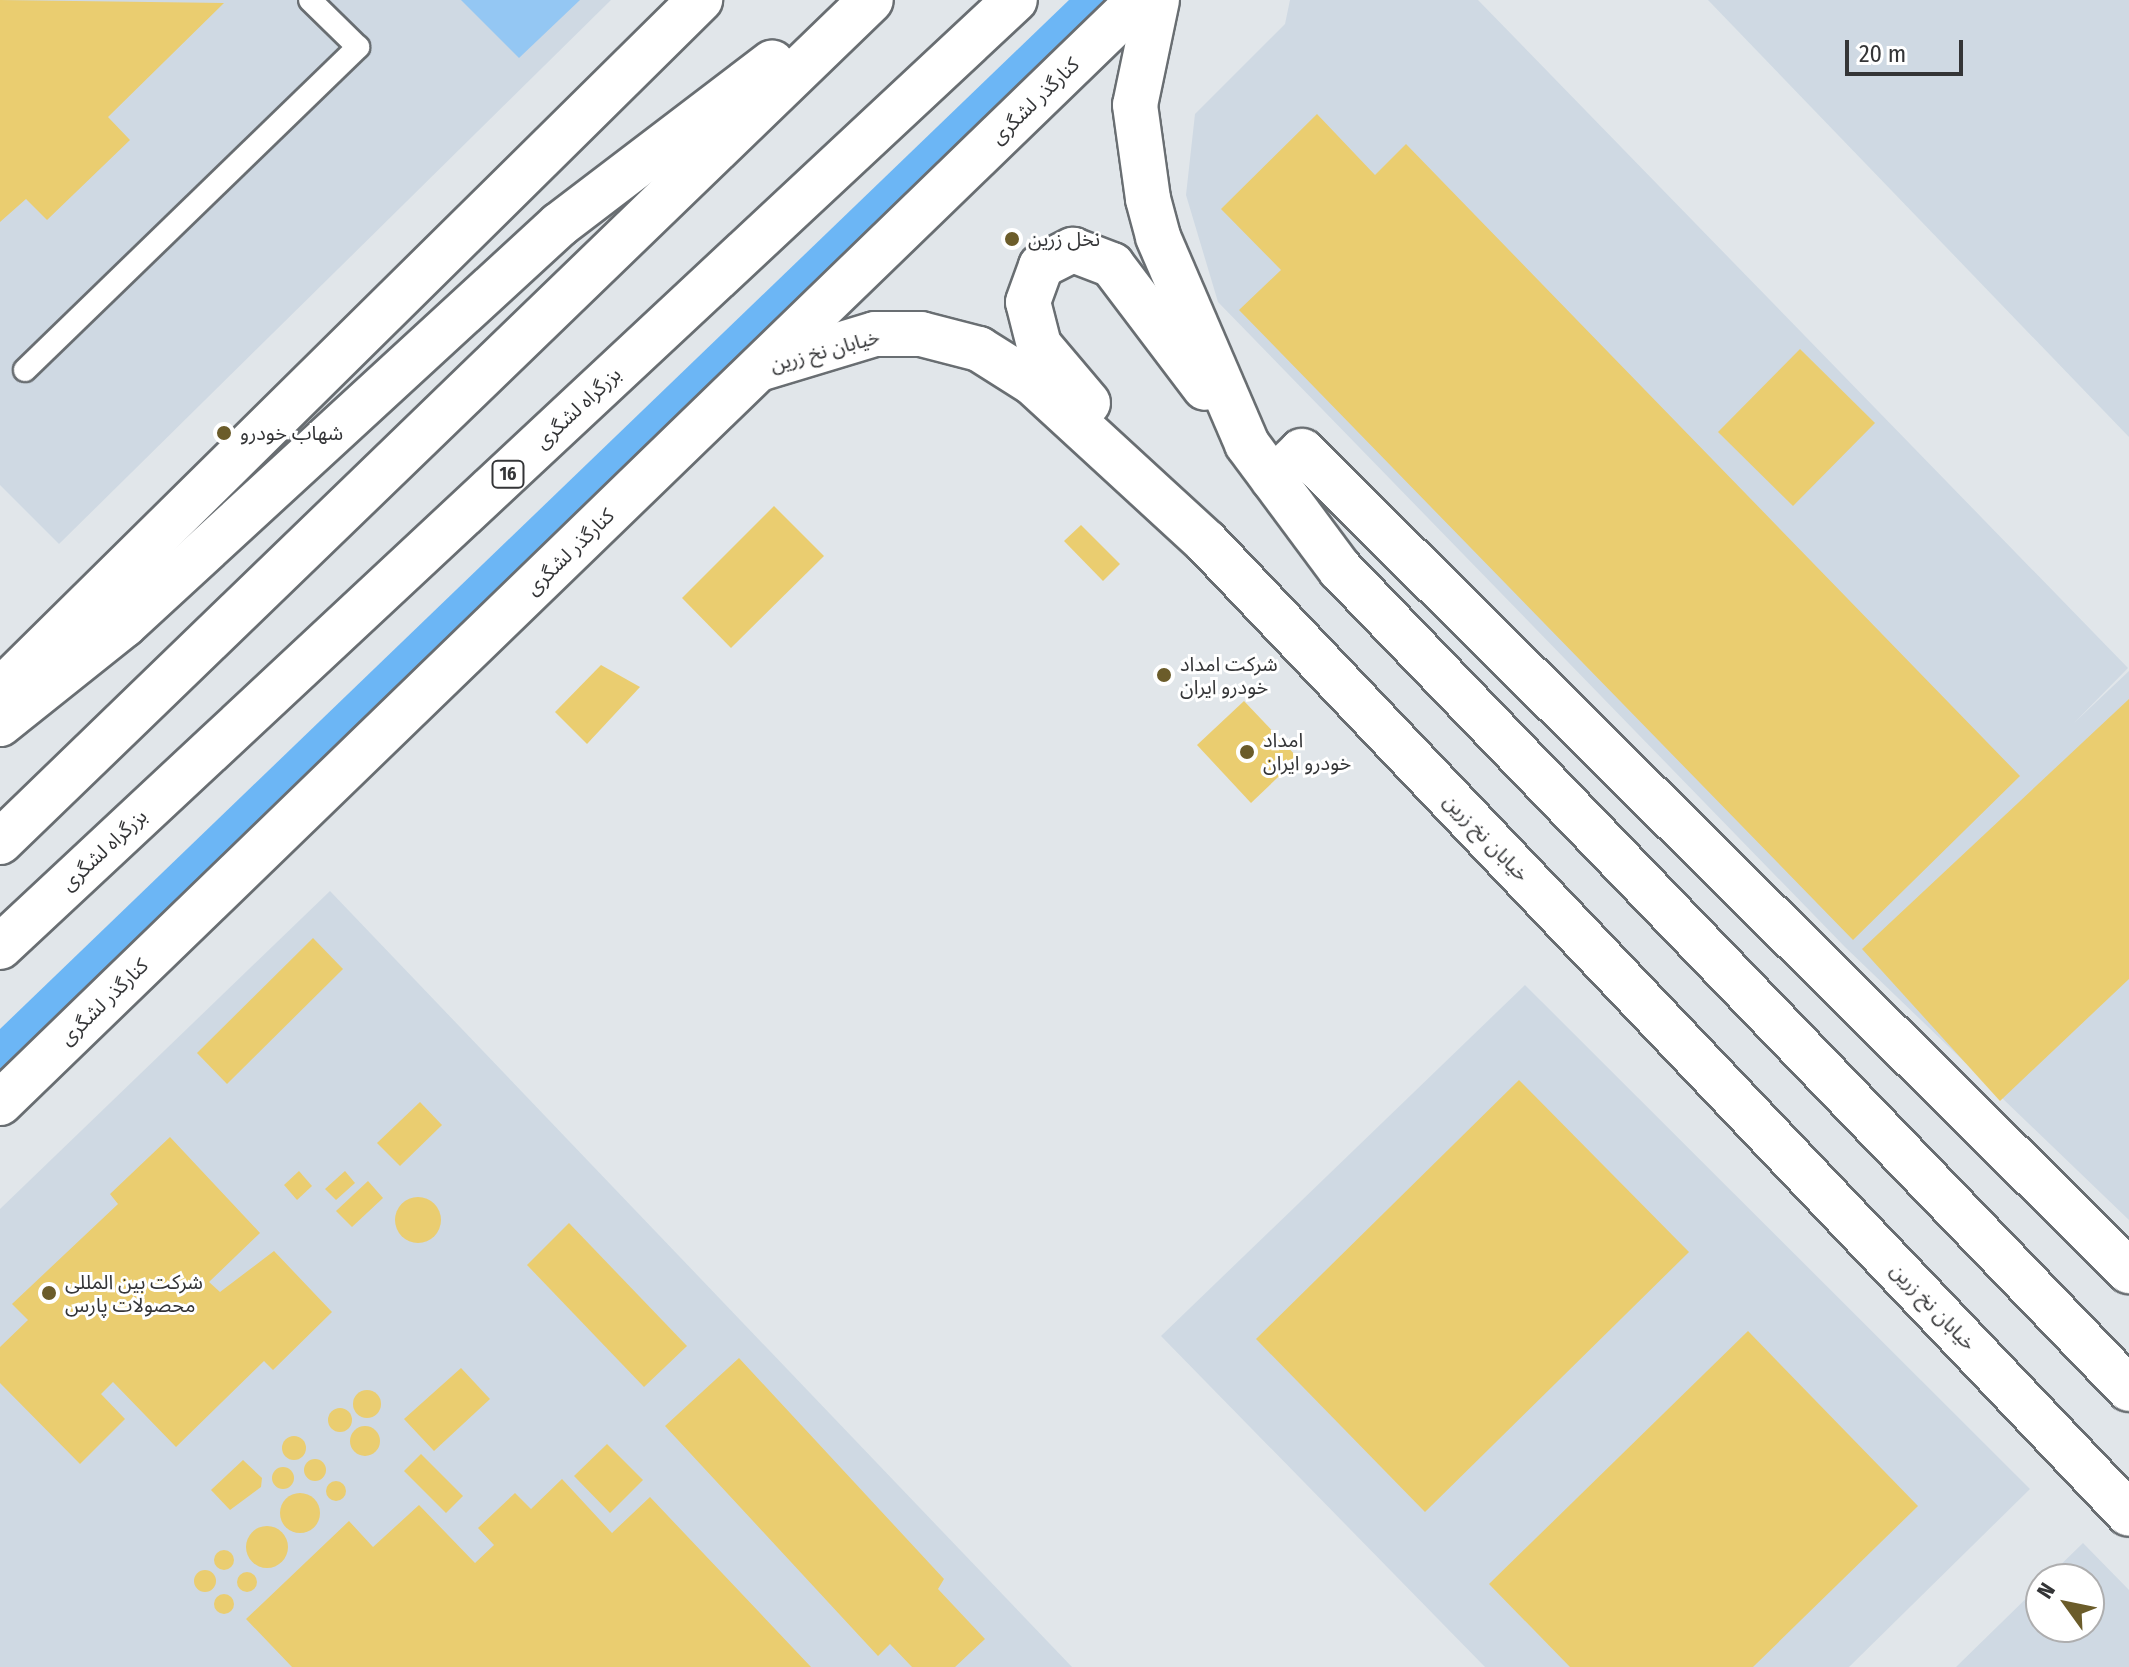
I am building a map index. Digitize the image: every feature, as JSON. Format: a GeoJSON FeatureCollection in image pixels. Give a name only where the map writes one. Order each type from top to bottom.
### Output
{"type":"FeatureCollection","features":[{"type":"Feature","properties":{"kind":"main road"},"geometry":{"type":"LineString","coordinates":[[0,691],[700,0]]}},
{"type":"Feature","properties":{"kind":"main road"},"geometry":{"type":"LineString","coordinates":[[0,724],[124,625],[559,225],[863,0]]}},
{"type":"Feature","properties":{"kind":"main road"},"geometry":{"type":"LineString","coordinates":[[0,842],[871,0]]}},
{"type":"Feature","properties":{"kind":"main road","name":"بزرگراه لشگری"},"geometry":{"type":"LineString","coordinates":[[0,947],[1015,0]]}},
{"type":"Feature","properties":{"kind":"main road","name":"کنارگذر لشگری"},"geometry":{"type":"LineString","coordinates":[[0,1103],[1139,0]]}},
{"type":"Feature","properties":{"kind":"main road"},"geometry":{"type":"LineString","coordinates":[[1157,0],[1135,105],[1148,199],[1158,237],[1247,444]]}},
{"type":"Feature","properties":{"kind":"main road"},"geometry":{"type":"LineString","coordinates":[[1206,542],[1039,345],[1028,302],[1041,266],[1073,250],[1112,265],[1247,444],[1287,465],[2129,1271]]}},
{"type":"Feature","properties":{"kind":"main road","name":"خیابان نخ زرین"},"geometry":{"type":"LineString","coordinates":[[759,369],[875,334],[921,334],[979,349],[1033,383],[1206,542],[2129,1514]]}},
{"type":"Feature","properties":{"kind":"main road"},"geometry":{"type":"LineString","coordinates":[[1287,465],[1340,569],[2129,1389]]}},
{"type":"Feature","properties":{"kind":"lane"},"geometry":{"type":"LineString","coordinates":[[25,370],[358,47],[310,0]]}},
{"type":"Feature","properties":{"kind":"shaded area","name":"شهاب خودرو"},"geometry":{"type":"Polygon","coordinates":[[[0,0],[611,0],[59,544],[0,485],[0,0]]]}},
{"type":"Feature","properties":{"kind":"shaded area"},"geometry":{"type":"Polygon","coordinates":[[[461,0],[580,0],[519,58],[461,0]]]}},
{"type":"Feature","properties":{"kind":"shaded area"},"geometry":{"type":"Polygon","coordinates":[[[1069,0],[1126,0],[0,1090],[0,1029],[1069,0]]]}},
{"type":"Feature","properties":{"kind":"shaded area"},"geometry":{"type":"Polygon","coordinates":[[[1290,0],[1478,0],[2128,668],[2074,723],[2129,671],[2129,1220],[1845,947],[1218,302],[1186,195],[1195,114],[1285,24],[1290,0]]]}},
{"type":"Feature","properties":{"kind":"shaded area"},"geometry":{"type":"Polygon","coordinates":[[[1708,0],[2129,0],[2129,437],[1708,0]]]}},
{"type":"Feature","properties":{"kind":"shaded area"},"geometry":{"type":"Polygon","coordinates":[[[330,891],[1072,1667],[0,1667],[0,1209],[330,891]]]}},
{"type":"Feature","properties":{"kind":"shaded area"},"geometry":{"type":"Polygon","coordinates":[[[1525,985],[2030,1489],[1849,1667],[1485,1667],[1161,1336],[1525,985]]]}},
{"type":"Feature","properties":{"kind":"shaded area"},"geometry":{"type":"Polygon","coordinates":[[[2083,1543],[2103,1563],[2062,1563],[2083,1543]]]}},
{"type":"Feature","properties":{"kind":"shaded area"},"geometry":{"type":"Polygon","coordinates":[[[2105,1565],[2129,1590],[2129,1667],[1956,1667],[2025,1600],[2025,1643],[2105,1643],[2105,1565]]]}},
{"type":"Feature","properties":{"kind":"building"},"geometry":{"type":"Polygon","coordinates":[[[0,0],[224,3],[108,117],[130,140],[47,220],[26,199],[0,222],[0,0]]]}},
{"type":"Feature","properties":{"kind":"building"},"geometry":{"type":"Polygon","coordinates":[[[1317,114],[1375,175],[1406,144],[2020,776],[1853,940],[1239,310],[1281,270],[1221,209],[1317,114]]]}},
{"type":"Feature","properties":{"kind":"building"},"geometry":{"type":"Polygon","coordinates":[[[1800,349],[1875,423],[1793,506],[1718,432],[1800,349]]]}},
{"type":"Feature","properties":{"kind":"building"},"geometry":{"type":"Polygon","coordinates":[[[774,506],[824,556],[731,648],[682,598],[774,506]]]}},
{"type":"Feature","properties":{"kind":"building"},"geometry":{"type":"Polygon","coordinates":[[[1081,525],[1120,564],[1103,581],[1064,541],[1081,525]]]}},
{"type":"Feature","properties":{"kind":"building"},"geometry":{"type":"Polygon","coordinates":[[[601,665],[640,687],[587,744],[555,712],[601,665]]]}},
{"type":"Feature","properties":{"kind":"building"},"geometry":{"type":"Polygon","coordinates":[[[2129,699],[2129,979],[2000,1101],[1862,949],[2129,699]]]}},
{"type":"Feature","properties":{"kind":"building","name":"امداد خودرو ایران"},"geometry":{"type":"Polygon","coordinates":[[[1244,701],[1298,758],[1251,803],[1197,745],[1244,701]]]}},
{"type":"Feature","properties":{"kind":"building"},"geometry":{"type":"Polygon","coordinates":[[[313,938],[343,969],[227,1084],[197,1053],[313,938]]]}},
{"type":"Feature","properties":{"kind":"building"},"geometry":{"type":"Polygon","coordinates":[[[1519,1080],[1689,1252],[1425,1512],[1256,1339],[1519,1080]]]}},
{"type":"Feature","properties":{"kind":"building"},"geometry":{"type":"Polygon","coordinates":[[[420,1102],[442,1125],[400,1166],[377,1143],[420,1102]]]}},
{"type":"Feature","properties":{"kind":"building"},"geometry":{"type":"Polygon","coordinates":[[[170,1137],[260,1233],[209,1282],[220,1292],[274,1251],[332,1312],[273,1370],[264,1361],[176,1447],[113,1382],[101,1394],[125,1419],[80,1464],[0,1383],[0,1347],[28,1320],[12,1304],[118,1204],[110,1194],[170,1137]]]}},
{"type":"Feature","properties":{"kind":"building"},"geometry":{"type":"Polygon","coordinates":[[[299,1171],[312,1186],[297,1200],[284,1185],[299,1171]]]}},
{"type":"Feature","properties":{"kind":"building"},"geometry":{"type":"Polygon","coordinates":[[[345,1171],[355,1183],[336,1200],[325,1189],[345,1171]]]}},
{"type":"Feature","properties":{"kind":"building"},"geometry":{"type":"Polygon","coordinates":[[[368,1181],[383,1198],[352,1227],[336,1211],[368,1181]]]}},
{"type":"Feature","properties":{"kind":"building"},"geometry":{"type":"Polygon","coordinates":[[[418,1197],[427,1198],[434,1204],[440,1211],[440,1229],[434,1236],[427,1242],[418,1243],[409,1242],[402,1236],[396,1229],[395,1220],[396,1211],[402,1204],[409,1198],[418,1197]]]}},
{"type":"Feature","properties":{"kind":"building"},"geometry":{"type":"Polygon","coordinates":[[[569,1223],[687,1346],[644,1387],[527,1265],[569,1223]]]}},
{"type":"Feature","properties":{"kind":"building"},"geometry":{"type":"Polygon","coordinates":[[[1748,1331],[1918,1506],[1753,1667],[1570,1667],[1489,1584],[1748,1331]]]}},
{"type":"Feature","properties":{"kind":"building"},"geometry":{"type":"Polygon","coordinates":[[[739,1358],[944,1579],[938,1589],[985,1639],[955,1667],[912,1667],[890,1644],[878,1656],[665,1426],[739,1358]]]}},
{"type":"Feature","properties":{"kind":"building"},"geometry":{"type":"Polygon","coordinates":[[[461,1368],[490,1399],[434,1451],[404,1419],[461,1368]]]}},
{"type":"Feature","properties":{"kind":"building"},"geometry":{"type":"Polygon","coordinates":[[[367,1390],[377,1394],[381,1404],[377,1414],[367,1418],[357,1414],[353,1404],[357,1394],[367,1390]]]}},
{"type":"Feature","properties":{"kind":"building"},"geometry":{"type":"Polygon","coordinates":[[[340,1408],[348,1412],[352,1420],[348,1428],[340,1432],[332,1428],[328,1420],[332,1412],[340,1408]]]}},
{"type":"Feature","properties":{"kind":"building"},"geometry":{"type":"Polygon","coordinates":[[[365,1426],[376,1430],[380,1441],[376,1452],[365,1456],[354,1452],[350,1441],[354,1430],[365,1426]]]}},
{"type":"Feature","properties":{"kind":"building"},"geometry":{"type":"Polygon","coordinates":[[[294,1436],[303,1439],[306,1448],[303,1457],[294,1460],[285,1457],[282,1448],[285,1439],[294,1436]]]}},
{"type":"Feature","properties":{"kind":"building"},"geometry":{"type":"Polygon","coordinates":[[[607,1444],[643,1480],[610,1513],[574,1476],[607,1444]]]}},
{"type":"Feature","properties":{"kind":"building"},"geometry":{"type":"Polygon","coordinates":[[[421,1454],[463,1496],[446,1513],[404,1471],[421,1454]]]}},
{"type":"Feature","properties":{"kind":"building"},"geometry":{"type":"Polygon","coordinates":[[[315,1459],[323,1462],[326,1470],[323,1478],[315,1481],[307,1478],[304,1470],[307,1462],[315,1459]]]}},
{"type":"Feature","properties":{"kind":"building"},"geometry":{"type":"Polygon","coordinates":[[[243,1460],[262,1478],[261,1487],[230,1510],[211,1490],[243,1460]]]}},
{"type":"Feature","properties":{"kind":"building"},"geometry":{"type":"Polygon","coordinates":[[[279,1467],[287,1467],[294,1478],[287,1489],[279,1489],[272,1482],[272,1474],[279,1467]]]}},
{"type":"Feature","properties":{"kind":"building"},"geometry":{"type":"Polygon","coordinates":[[[562,1479],[612,1533],[650,1497],[811,1667],[292,1667],[246,1619],[349,1521],[373,1547],[419,1505],[475,1563],[494,1545],[478,1528],[515,1493],[531,1509],[562,1479]]]}},
{"type":"Feature","properties":{"kind":"building"},"geometry":{"type":"Polygon","coordinates":[[[332,1481],[340,1481],[346,1491],[340,1501],[332,1501],[326,1495],[326,1487],[332,1481]]]}},
{"type":"Feature","properties":{"kind":"building"},"geometry":{"type":"Polygon","coordinates":[[[300,1493],[314,1499],[320,1513],[314,1527],[300,1533],[286,1527],[280,1513],[286,1499],[300,1493]]]}},
{"type":"Feature","properties":{"kind":"building"},"geometry":{"type":"Polygon","coordinates":[[[267,1526],[282,1532],[288,1547],[282,1562],[267,1568],[252,1562],[246,1547],[252,1532],[267,1526]]]}},
{"type":"Feature","properties":{"kind":"building"},"geometry":{"type":"Polygon","coordinates":[[[224,1550],[231,1553],[234,1560],[231,1567],[224,1570],[217,1567],[214,1560],[217,1553],[224,1550]]]}},
{"type":"Feature","properties":{"kind":"building"},"geometry":{"type":"Polygon","coordinates":[[[205,1570],[213,1573],[216,1581],[213,1589],[205,1592],[197,1589],[194,1581],[197,1573],[205,1570]]]}},
{"type":"Feature","properties":{"kind":"building"},"geometry":{"type":"Polygon","coordinates":[[[247,1572],[254,1575],[257,1582],[254,1589],[247,1592],[240,1589],[237,1582],[240,1575],[247,1572]]]}},
{"type":"Feature","properties":{"kind":"building"},"geometry":{"type":"Polygon","coordinates":[[[220,1594],[228,1594],[234,1604],[228,1614],[220,1614],[214,1608],[214,1600],[220,1594]]]}},
{"type":"Feature","properties":{"kind":"place","name":"نخل زرین"},"geometry":{"type":"Point","coordinates":[1012,239]}},
{"type":"Feature","properties":{"kind":"place","name":"شهاب خودرو"},"geometry":{"type":"Point","coordinates":[224,433]}},
{"type":"Feature","properties":{"kind":"place","name":"شرکت امداد خودرو ایران"},"geometry":{"type":"Point","coordinates":[1164,675]}},
{"type":"Feature","properties":{"kind":"place","name":"امداد خودرو ایران"},"geometry":{"type":"Point","coordinates":[1247,752]}},
{"type":"Feature","properties":{"kind":"place","name":"شرکت بین المللی محصولات پارس"},"geometry":{"type":"Point","coordinates":[49,1293]}}]}
